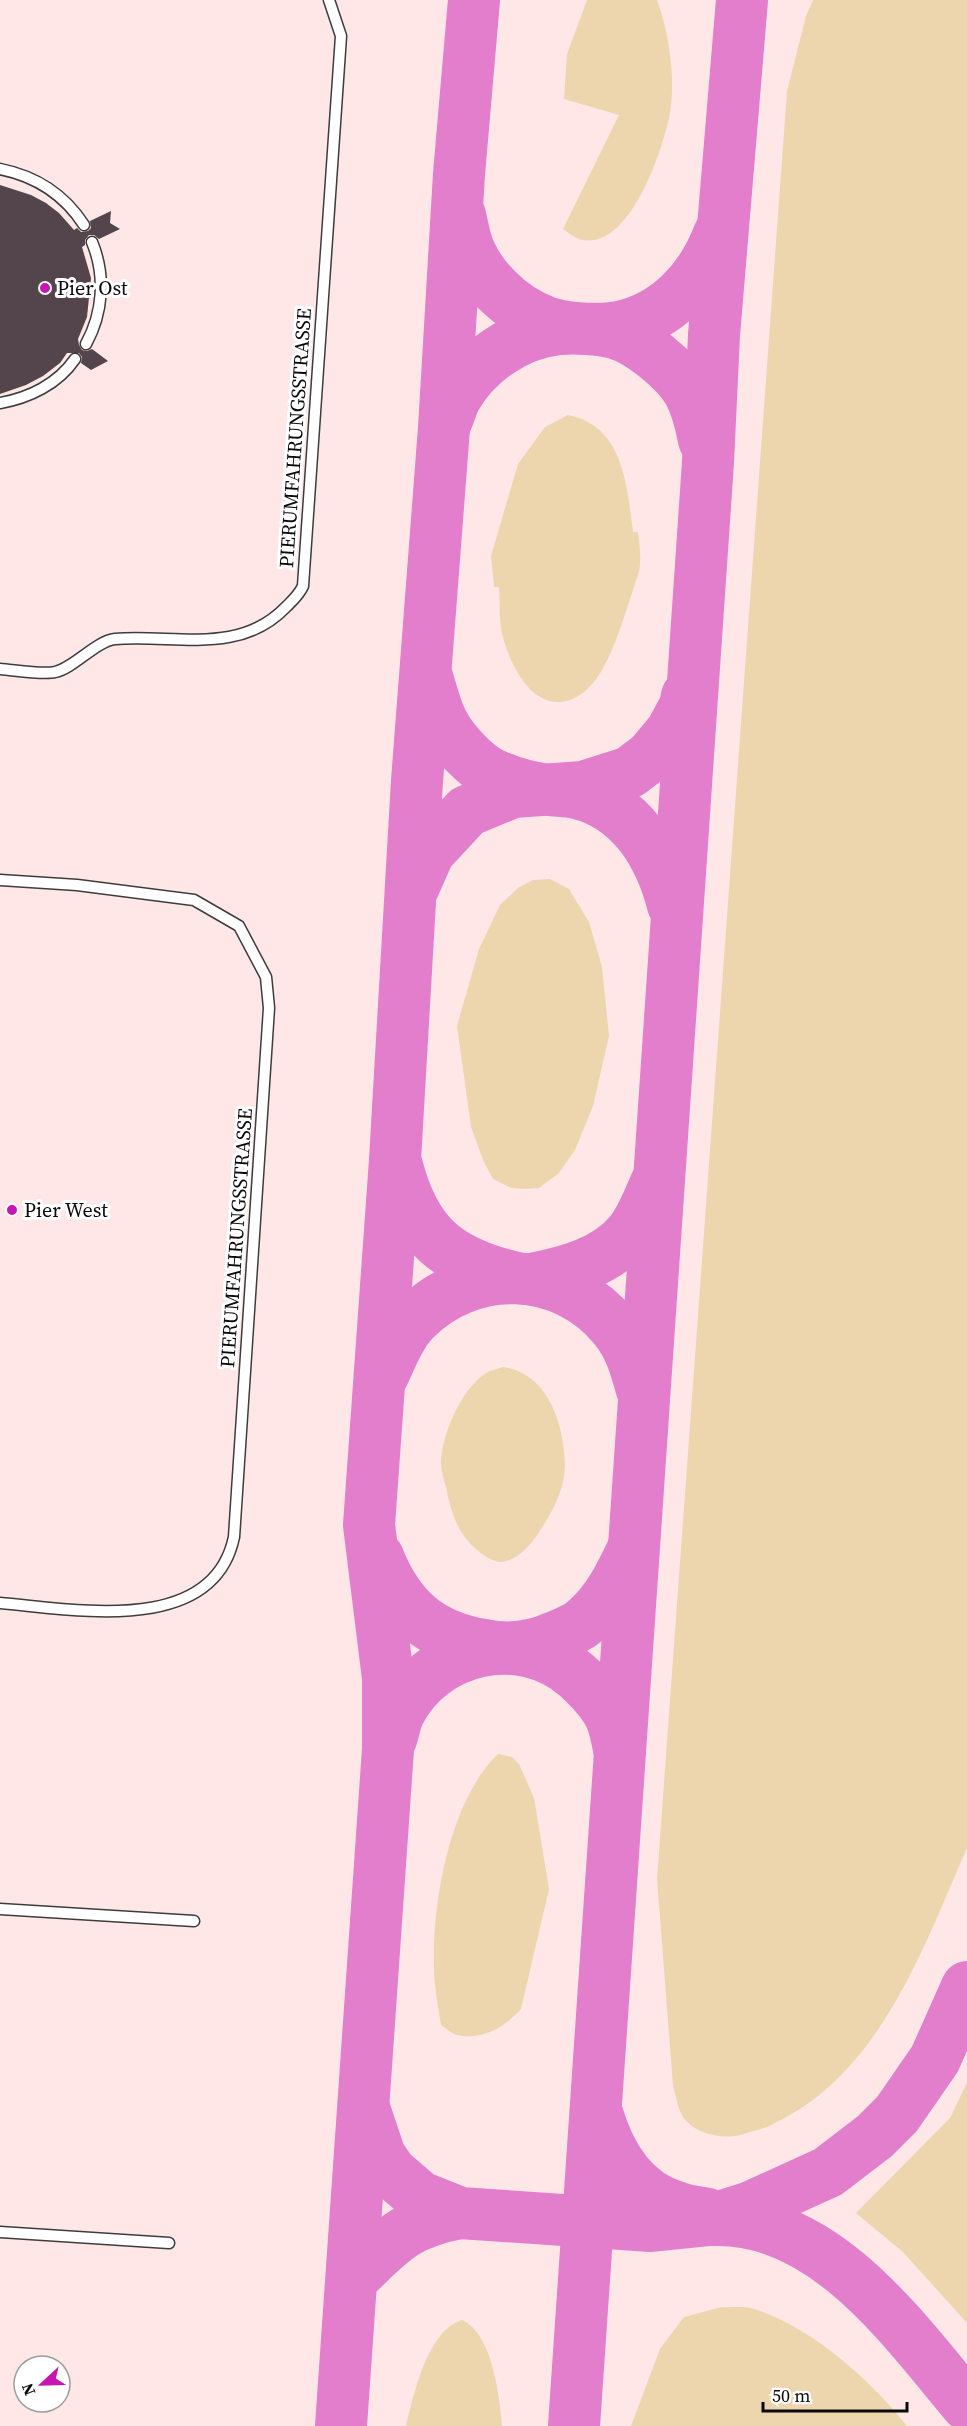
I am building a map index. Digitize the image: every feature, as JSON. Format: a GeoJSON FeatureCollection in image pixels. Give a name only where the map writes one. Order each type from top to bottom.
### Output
{"type":"FeatureCollection","features":[{"type":"Feature","properties":{"kind":"lane","name":"PIERUMFAHRUNGSSTRASSE"},"geometry":{"type":"LineString","coordinates":[[0,669],[56,672],[112,639],[205,641],[233,636],[273,620],[299,594],[303,586],[341,36],[329,0]]}},
{"type":"Feature","properties":{"kind":"lane"},"geometry":{"type":"LineString","coordinates":[[0,169],[24,175],[55,192],[68,204],[84,225]]}},
{"type":"Feature","properties":{"kind":"lane"},"geometry":{"type":"LineString","coordinates":[[86,345],[97,319],[100,302],[100,266],[92,242]]}},
{"type":"Feature","properties":{"kind":"lane"},"geometry":{"type":"LineString","coordinates":[[0,403],[29,396],[45,388],[59,377],[75,359]]}},
{"type":"Feature","properties":{"kind":"lane","name":"PIERUMFAHRUNGSSTRASSE"},"geometry":{"type":"LineString","coordinates":[[0,880],[77,885],[194,900],[239,926],[266,977],[269,1008],[231,1550],[209,1584],[182,1599],[159,1607],[123,1612],[0,1603]]}},
{"type":"Feature","properties":{"kind":"lane"},"geometry":{"type":"LineString","coordinates":[[0,1909],[194,1920]]}},
{"type":"Feature","properties":{"kind":"lane"},"geometry":{"type":"LineString","coordinates":[[0,2232],[169,2243]]}},
{"type":"Feature","properties":{"kind":"shaded area"},"geometry":{"type":"Polygon","coordinates":[[[587,0],[657,0],[668,41],[672,71],[672,100],[666,129],[652,171],[630,213],[616,229],[600,238],[583,240],[563,229],[619,115],[564,99],[567,54],[587,0]]]}},
{"type":"Feature","properties":{"kind":"shaded area"},"geometry":{"type":"Polygon","coordinates":[[[813,0],[967,0],[967,1848],[915,1966],[871,2040],[844,2073],[812,2101],[775,2123],[740,2135],[715,2136],[691,2126],[685,2120],[673,2086],[657,1879],[787,91],[806,16],[813,0]]]}},
{"type":"Feature","properties":{"kind":"shaded area"},"geometry":{"type":"Polygon","coordinates":[[[568,415],[587,421],[601,431],[612,445],[625,478],[633,532],[638,532],[640,567],[620,630],[601,672],[584,692],[568,700],[554,702],[541,697],[529,688],[512,662],[502,633],[499,587],[494,587],[491,556],[518,464],[545,427],[568,415]]]}},
{"type":"Feature","properties":{"kind":"shaded area"},"geometry":{"type":"Polygon","coordinates":[[[550,879],[569,889],[589,922],[602,967],[609,1036],[593,1106],[575,1150],[559,1173],[539,1188],[511,1188],[493,1179],[483,1160],[471,1127],[457,1026],[479,949],[500,905],[518,888],[533,880],[550,879]]]}},
{"type":"Feature","properties":{"kind":"shaded area"},"geometry":{"type":"Polygon","coordinates":[[[503,1367],[519,1371],[532,1379],[542,1390],[557,1418],[565,1465],[560,1492],[544,1525],[523,1552],[507,1561],[498,1562],[479,1552],[464,1536],[450,1505],[441,1464],[449,1427],[468,1390],[488,1372],[503,1367]]]}},
{"type":"Feature","properties":{"kind":"shaded area"},"geometry":{"type":"Polygon","coordinates":[[[498,1754],[512,1757],[519,1764],[534,1798],[549,1889],[521,2009],[493,2031],[466,2036],[455,2034],[441,2025],[434,1973],[436,1912],[447,1853],[456,1824],[481,1774],[498,1754]]]}},
{"type":"Feature","properties":{"kind":"shaded area"},"geometry":{"type":"Polygon","coordinates":[[[967,2083],[967,2323],[903,2252],[856,2213],[950,2118],[967,2083]]]}},
{"type":"Feature","properties":{"kind":"shaded area"},"geometry":{"type":"Polygon","coordinates":[[[722,2307],[750,2308],[772,2315],[794,2326],[857,2372],[907,2426],[631,2426],[660,2349],[684,2317],[722,2307]]]}},
{"type":"Feature","properties":{"kind":"shaded area"},"geometry":{"type":"Polygon","coordinates":[[[462,2320],[481,2338],[487,2351],[496,2383],[502,2426],[406,2426],[418,2381],[431,2350],[450,2326],[462,2320]]]}},
{"type":"Feature","properties":{"kind":"building","name":"Pier Ost"},"geometry":{"type":"Polygon","coordinates":[[[0,185],[31,195],[46,203],[59,213],[74,230],[77,228],[81,232],[88,231],[91,228],[90,221],[111,211],[110,223],[120,229],[99,239],[94,235],[89,235],[82,247],[91,278],[87,317],[78,339],[79,345],[82,350],[92,349],[108,361],[91,370],[81,363],[82,357],[79,353],[67,353],[60,363],[43,376],[0,394],[0,185]]]}},
{"type":"Feature","properties":{"kind":"taxiway"},"geometry":{"type":"LineString","coordinates":[[341,2426],[388,1749],[388,1678],[369,1525],[395,1160],[417,781],[444,428],[459,174],[474,0]]}},
{"type":"Feature","properties":{"kind":"taxiway"},"geometry":{"type":"LineString","coordinates":[[574,2426],[708,462],[714,335],[742,0]]}},
{"type":"Feature","properties":{"kind":"taxiway"},"geometry":{"type":"LineString","coordinates":[[460,215],[471,254],[478,267],[497,290],[534,317],[568,327],[615,333],[646,349],[675,374],[689,392],[704,440]]}},
{"type":"Feature","properties":{"kind":"taxiway"},"geometry":{"type":"LineString","coordinates":[[445,424],[463,386],[486,362],[513,343],[528,336],[559,329],[619,327],[653,315],[668,305],[693,281],[712,251],[719,234]]}},
{"type":"Feature","properties":{"kind":"taxiway"},"geometry":{"type":"LineString","coordinates":[[427,677],[439,714],[448,732],[485,770],[520,784],[577,793],[596,799],[628,821],[651,851],[660,868],[673,905]]}},
{"type":"Feature","properties":{"kind":"taxiway"},"geometry":{"type":"LineString","coordinates":[[414,886],[429,852],[467,811],[513,792],[583,787],[630,772],[651,756],[671,732],[685,706],[687,696]]}},
{"type":"Feature","properties":{"kind":"taxiway"},"geometry":{"type":"LineString","coordinates":[[397,1166],[404,1190],[414,1211],[438,1242],[471,1264],[516,1278]]}},
{"type":"Feature","properties":{"kind":"taxiway"},"geometry":{"type":"LineString","coordinates":[[532,1279],[586,1264],[610,1251],[635,1227],[656,1183]]}},
{"type":"Feature","properties":{"kind":"taxiway"},"geometry":{"type":"LineString","coordinates":[[383,1375],[396,1346],[409,1326],[437,1301],[462,1288],[489,1280],[516,1278],[544,1282],[570,1292],[594,1307],[625,1342],[642,1390]]}},
{"type":"Feature","properties":{"kind":"taxiway"},"geometry":{"type":"LineString","coordinates":[[378,1557],[395,1591],[418,1617],[432,1627],[464,1641],[493,1647],[511,1647],[547,1640],[574,1629],[584,1622],[606,1598],[632,1551]]}},
{"type":"Feature","properties":{"kind":"taxiway"},"geometry":{"type":"LineString","coordinates":[[391,1739],[399,1713],[414,1690],[433,1672],[455,1659],[479,1651],[505,1649],[530,1652],[554,1661],[577,1676],[596,1695],[608,1712],[614,1725],[619,1749]]}},
{"type":"Feature","properties":{"kind":"taxiway"},"geometry":{"type":"LineString","coordinates":[[365,2111],[380,2156],[391,2172],[420,2197],[460,2213],[651,2226],[710,2220],[751,2207],[828,2172],[875,2136],[897,2114],[935,2059],[967,1987]]}},
{"type":"Feature","properties":{"kind":"taxiway"},"geometry":{"type":"LineString","coordinates":[[597,2113],[608,2143],[624,2171],[647,2193],[660,2201],[684,2210],[708,2214]]}},
{"type":"Feature","properties":{"kind":"taxiway"},"geometry":{"type":"LineString","coordinates":[[352,2279],[389,2244],[411,2229],[441,2217],[460,2213]]}},
{"type":"Feature","properties":{"kind":"taxiway"},"geometry":{"type":"LineString","coordinates":[[714,2220],[754,2224],[791,2237],[826,2257],[888,2312],[967,2405]]}},
{"type":"Feature","properties":{"kind":"place","name":"Pier Ost"},"geometry":{"type":"Point","coordinates":[45,288]}},
{"type":"Feature","properties":{"kind":"place","name":"Pier West"},"geometry":{"type":"Point","coordinates":[12,1210]}}]}
